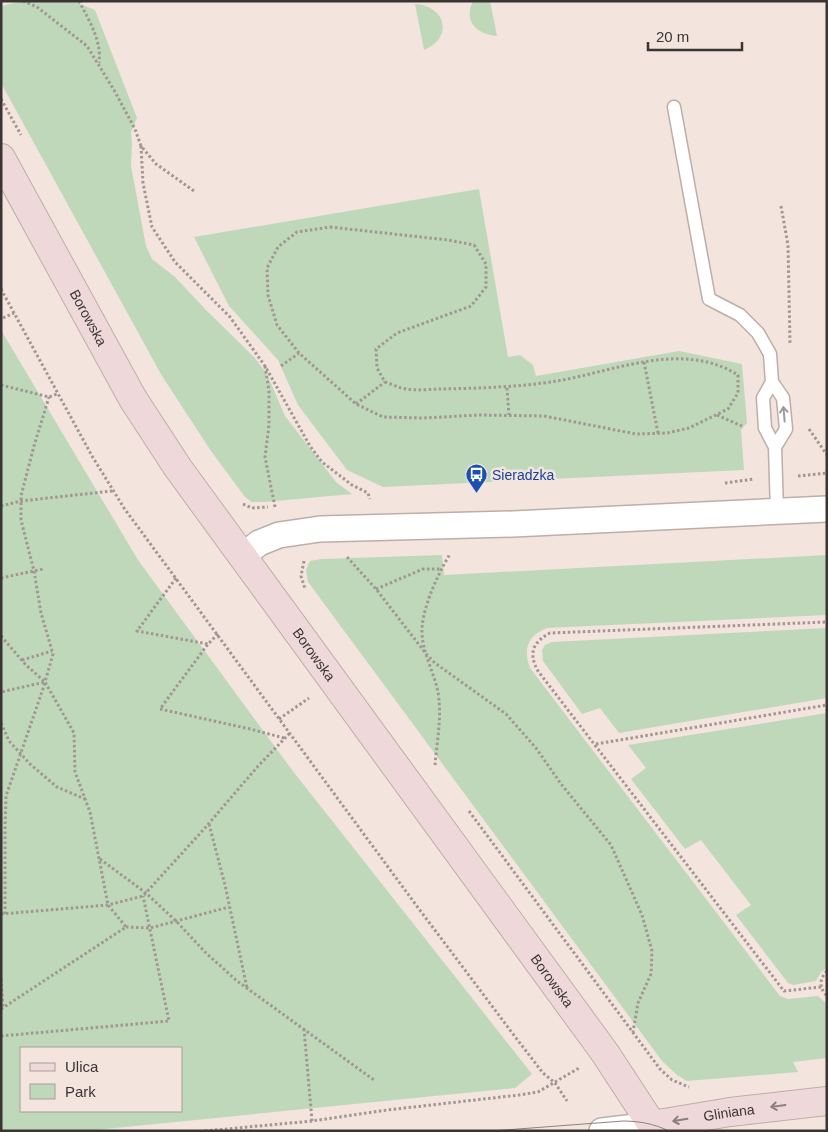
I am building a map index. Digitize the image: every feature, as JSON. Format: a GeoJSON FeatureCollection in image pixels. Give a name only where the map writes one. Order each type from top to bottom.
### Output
{"type":"FeatureCollection","features":[{"type":"Feature","properties":{"kind":"street","name":"Borowska"},"geometry":{"type":"LineString","coordinates":[[1,158],[133,399],[178,468],[605,1053],[654,1128]]}},
{"type":"Feature","properties":{"kind":"street"},"geometry":{"type":"LineString","coordinates":[[243,556],[260,543],[279,535],[320,529],[448,526],[827,509]]}},
{"type":"Feature","properties":{"kind":"street","name":"Gliniana"},"geometry":{"type":"LineString","coordinates":[[602,1131],[654,1128],[730,1112],[827,1100]]}},
{"type":"Feature","properties":{"kind":"lane"},"geometry":{"type":"LineString","coordinates":[[674,107],[708,299],[740,315],[758,332],[770,354],[772,382],[783,398],[786,429],[775,447]]}},
{"type":"Feature","properties":{"kind":"lane"},"geometry":{"type":"LineString","coordinates":[[772,382],[763,398],[765,428],[775,447],[777,512]]}},
{"type":"Feature","properties":{"kind":"path"},"geometry":{"type":"LineString","coordinates":[[23,1],[37,7],[87,46],[135,128],[141,146],[143,183],[152,227],[175,262],[230,317],[265,366],[310,446],[322,462],[352,485],[368,493],[370,499]]}},
{"type":"Feature","properties":{"kind":"path"},"geometry":{"type":"LineString","coordinates":[[79,1],[98,40],[99,64]]}},
{"type":"Feature","properties":{"kind":"path"},"geometry":{"type":"LineString","coordinates":[[1,99],[26,143]]}},
{"type":"Feature","properties":{"kind":"path"},"geometry":{"type":"LineString","coordinates":[[141,146],[156,164],[194,191]]}},
{"type":"Feature","properties":{"kind":"path"},"geometry":{"type":"LineString","coordinates":[[781,206],[788,246],[791,346]]}},
{"type":"Feature","properties":{"kind":"path"},"geometry":{"type":"LineString","coordinates":[[330,227],[448,240],[474,245],[486,264],[486,287],[471,306],[397,333],[376,349],[376,368],[384,382],[407,389],[507,388],[558,380],[644,362],[675,358],[698,359],[724,366],[738,374],[738,393],[728,409],[689,428],[667,433],[636,434],[544,416],[383,417],[356,404],[299,353],[277,325],[268,295],[267,268],[278,247],[297,232],[330,227]]}},
{"type":"Feature","properties":{"kind":"path"},"geometry":{"type":"LineString","coordinates":[[1,289],[112,491],[513,1034],[543,1073],[555,1083],[567,1101]]}},
{"type":"Feature","properties":{"kind":"path"},"geometry":{"type":"LineString","coordinates":[[2,319],[14,312]]}},
{"type":"Feature","properties":{"kind":"path"},"geometry":{"type":"LineString","coordinates":[[281,366],[299,353]]}},
{"type":"Feature","properties":{"kind":"path"},"geometry":{"type":"LineString","coordinates":[[644,362],[658,433]]}},
{"type":"Feature","properties":{"kind":"path"},"geometry":{"type":"LineString","coordinates":[[265,366],[269,391],[269,425],[265,457],[275,514]]}},
{"type":"Feature","properties":{"kind":"path"},"geometry":{"type":"LineString","coordinates":[[356,404],[384,382]]}},
{"type":"Feature","properties":{"kind":"path"},"geometry":{"type":"LineString","coordinates":[[1,384],[49,398],[57,394]]}},
{"type":"Feature","properties":{"kind":"path"},"geometry":{"type":"LineString","coordinates":[[507,388],[509,415]]}},
{"type":"Feature","properties":{"kind":"path"},"geometry":{"type":"LineString","coordinates":[[49,398],[34,446],[21,501],[21,520],[34,571],[40,613],[53,654],[6,796],[3,914],[108,905],[143,896],[209,824],[259,765],[290,733]]}},
{"type":"Feature","properties":{"kind":"path"},"geometry":{"type":"LineString","coordinates":[[806,425],[827,455]]}},
{"type":"Feature","properties":{"kind":"path"},"geometry":{"type":"LineString","coordinates":[[800,469],[801,476]]}},
{"type":"Feature","properties":{"kind":"path"},"geometry":{"type":"LineString","coordinates":[[1,506],[21,501],[112,491]]}},
{"type":"Feature","properties":{"kind":"path"},"geometry":{"type":"LineString","coordinates":[[240,502],[252,508],[274,507]]}},
{"type":"Feature","properties":{"kind":"path"},"geometry":{"type":"LineString","coordinates":[[435,765],[440,717],[437,691],[422,630],[429,599],[441,569],[450,553],[448,526]]}},
{"type":"Feature","properties":{"kind":"path"},"geometry":{"type":"LineString","coordinates":[[343,552],[376,589],[435,663],[506,714],[536,748],[561,784],[611,845],[642,915],[652,952],[651,974],[638,1003],[632,1032]]}},
{"type":"Feature","properties":{"kind":"path"},"geometry":{"type":"LineString","coordinates":[[306,557],[301,576],[306,590]]}},
{"type":"Feature","properties":{"kind":"path"},"geometry":{"type":"LineString","coordinates":[[1,578],[43,569]]}},
{"type":"Feature","properties":{"kind":"path"},"geometry":{"type":"LineString","coordinates":[[376,589],[423,569],[441,569]]}},
{"type":"Feature","properties":{"kind":"path"},"geometry":{"type":"LineString","coordinates":[[176,578],[137,631],[208,644]]}},
{"type":"Feature","properties":{"kind":"path"},"geometry":{"type":"LineString","coordinates":[[821,987],[784,991],[534,663],[534,646],[541,638],[550,633],[827,622]]}},
{"type":"Feature","properties":{"kind":"path"},"geometry":{"type":"LineString","coordinates":[[218,634],[208,644],[160,709],[284,738]]}},
{"type":"Feature","properties":{"kind":"path"},"geometry":{"type":"LineString","coordinates":[[1,636],[45,682],[74,733],[75,772],[90,812],[108,905],[126,927]]}},
{"type":"Feature","properties":{"kind":"path"},"geometry":{"type":"LineString","coordinates":[[22,660],[52,651]]}},
{"type":"Feature","properties":{"kind":"path"},"geometry":{"type":"LineString","coordinates":[[1,692],[45,682]]}},
{"type":"Feature","properties":{"kind":"path"},"geometry":{"type":"LineString","coordinates":[[279,719],[312,697]]}},
{"type":"Feature","properties":{"kind":"path"},"geometry":{"type":"LineString","coordinates":[[596,744],[827,705]]}},
{"type":"Feature","properties":{"kind":"path"},"geometry":{"type":"LineString","coordinates":[[1,723],[9,741],[30,764],[57,787],[86,800]]}},
{"type":"Feature","properties":{"kind":"path"},"geometry":{"type":"LineString","coordinates":[[429,758],[440,773]]}},
{"type":"Feature","properties":{"kind":"path"},"geometry":{"type":"LineString","coordinates":[[464,804],[660,1069],[672,1080],[687,1087],[697,1086]]}},
{"type":"Feature","properties":{"kind":"path"},"geometry":{"type":"LineString","coordinates":[[209,824],[230,907],[247,988]]}},
{"type":"Feature","properties":{"kind":"path"},"geometry":{"type":"LineString","coordinates":[[100,859],[146,893],[205,952],[247,988],[374,1080]]}},
{"type":"Feature","properties":{"kind":"path"},"geometry":{"type":"LineString","coordinates":[[1,1036],[170,1021],[143,896]]}},
{"type":"Feature","properties":{"kind":"path"},"geometry":{"type":"LineString","coordinates":[[2,1008],[126,927],[150,928],[230,907]]}},
{"type":"Feature","properties":{"kind":"path"},"geometry":{"type":"LineString","coordinates":[[827,971],[821,978],[821,987],[827,996]]}},
{"type":"Feature","properties":{"kind":"path"},"geometry":{"type":"LineString","coordinates":[[1,979],[2,1008]]}},
{"type":"Feature","properties":{"kind":"path"},"geometry":{"type":"LineString","coordinates":[[304,1029],[312,1121]]}},
{"type":"Feature","properties":{"kind":"path"},"geometry":{"type":"LineString","coordinates":[[205,1131],[312,1121],[538,1092],[581,1066]]}},
{"type":"Feature","properties":{"kind":"green space"},"geometry":{"type":"Polygon","coordinates":[[[23,1],[73,1],[95,10],[137,118],[131,132],[131,166],[146,246],[152,259],[175,277],[254,357],[267,374],[285,416],[336,482],[352,494],[252,502],[245,497],[211,451],[162,376],[1,83],[1,6],[23,1]]]}},
{"type":"Feature","properties":{"kind":"green space"},"geometry":{"type":"Polygon","coordinates":[[[473,1],[490,1],[497,36],[483,33],[474,26],[470,15],[473,1]]]}},
{"type":"Feature","properties":{"kind":"green space"},"geometry":{"type":"Polygon","coordinates":[[[415,4],[434,10],[442,23],[443,30],[440,38],[424,50],[415,4]]]}},
{"type":"Feature","properties":{"kind":"green space"},"geometry":{"type":"Polygon","coordinates":[[[479,189],[508,357],[520,355],[533,365],[536,376],[679,351],[742,364],[747,423],[741,430],[744,470],[383,487],[347,470],[298,405],[278,360],[229,306],[194,237],[479,189]]]}},
{"type":"Feature","properties":{"kind":"green space"},"geometry":{"type":"Polygon","coordinates":[[[1,330],[138,560],[292,770],[532,1074],[515,1088],[85,1131],[1,1131],[1,330]]]}},
{"type":"Feature","properties":{"kind":"green space"},"geometry":{"type":"Polygon","coordinates":[[[442,555],[444,575],[827,555],[827,615],[547,628],[531,639],[528,644],[527,655],[530,668],[780,996],[788,999],[818,996],[827,1004],[827,1058],[793,1062],[798,1072],[687,1081],[677,1075],[662,1061],[308,582],[306,570],[310,561],[321,559],[442,555]]]}},
{"type":"Feature","properties":{"kind":"green space"},"geometry":{"type":"Polygon","coordinates":[[[827,628],[827,698],[619,733],[600,708],[582,714],[543,661],[542,650],[545,645],[552,642],[827,628]]]}},
{"type":"Feature","properties":{"kind":"green space"},"geometry":{"type":"Polygon","coordinates":[[[827,713],[827,968],[821,972],[816,981],[793,985],[788,983],[736,915],[751,905],[701,840],[685,849],[631,779],[646,768],[628,745],[827,713]]]}},
{"type":"Feature","properties":{"kind":"tram line"},"geometry":{"type":"LineString","coordinates":[[492,1131],[623,1121],[647,1123],[669,1131]]}},
{"type":"Feature","properties":{"kind":"place","name":"Sieradzka"},"geometry":{"type":"Point","coordinates":[476,494]}}]}
